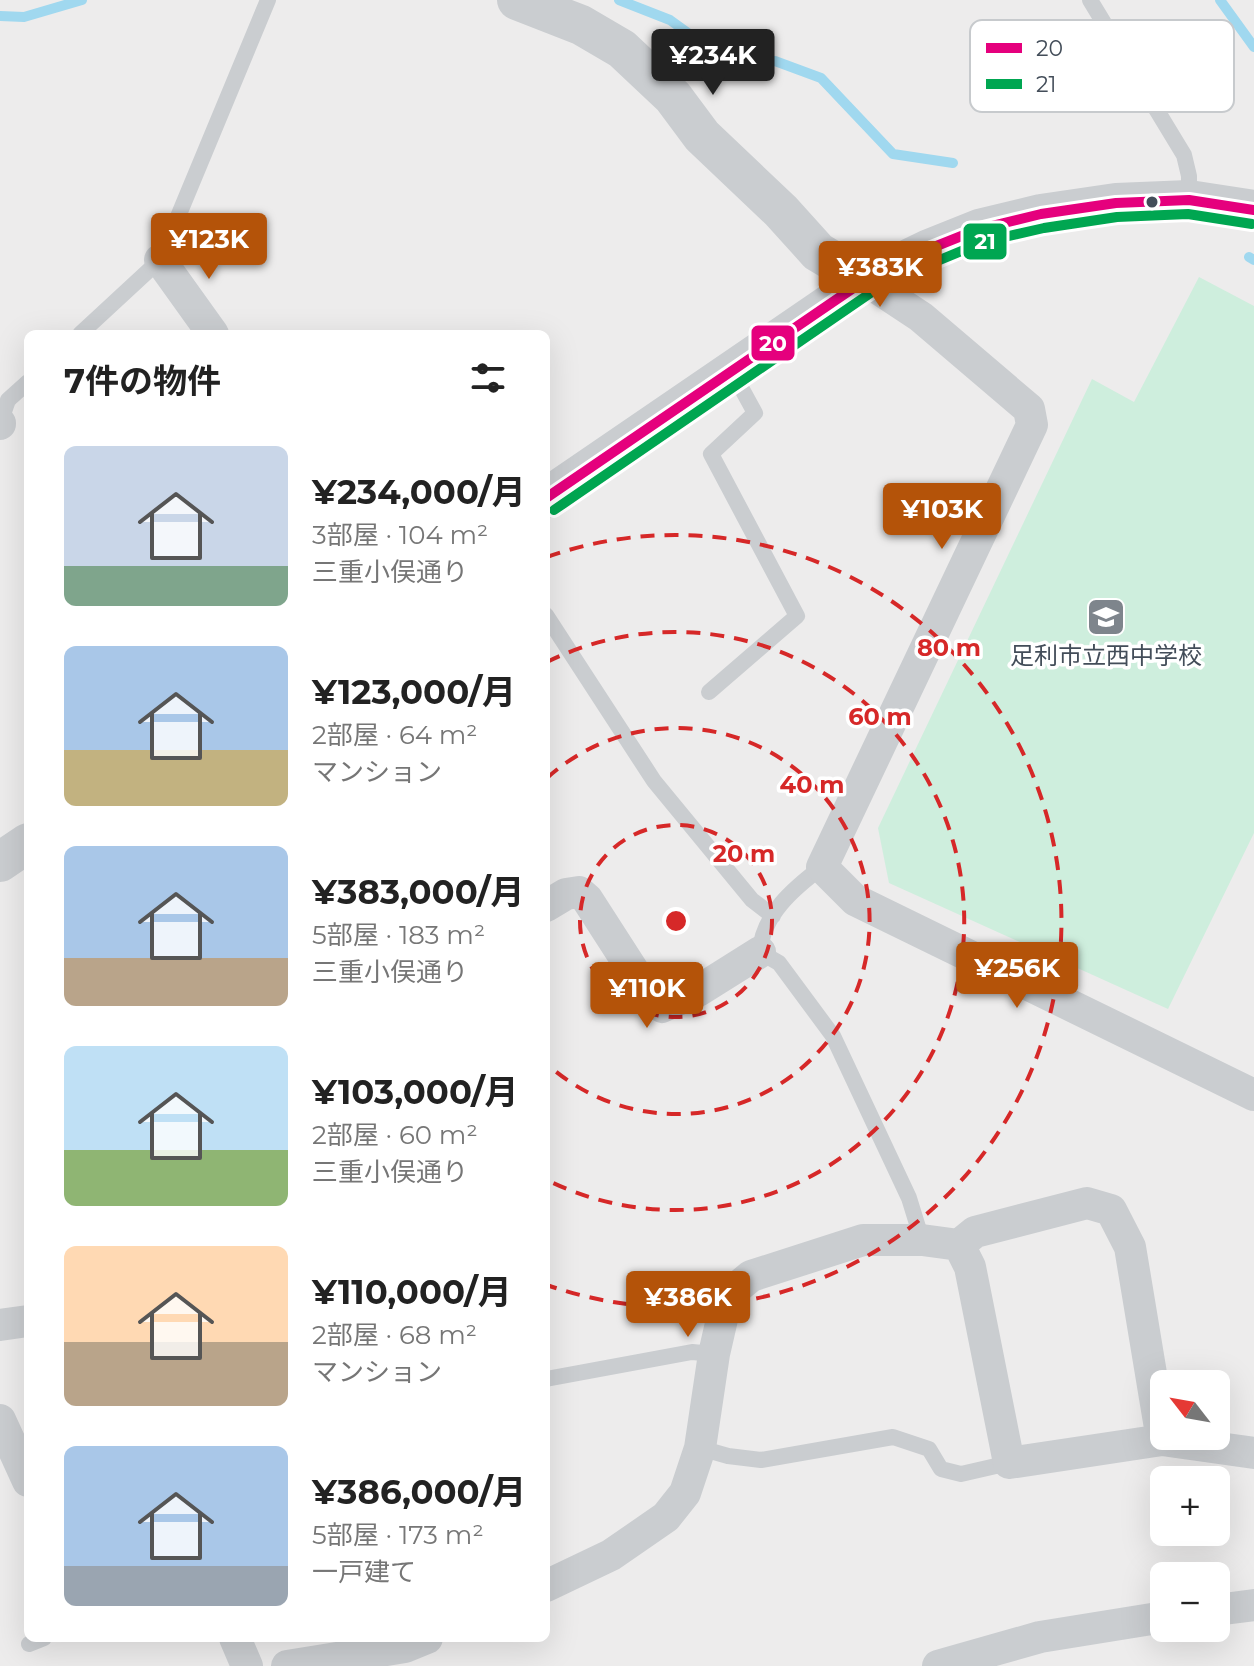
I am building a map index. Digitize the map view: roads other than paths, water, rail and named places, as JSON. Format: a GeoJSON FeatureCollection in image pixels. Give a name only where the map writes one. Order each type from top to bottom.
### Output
{"type":"FeatureCollection","features":[{"type":"Feature","properties":{"kind":"street"},"geometry":{"type":"LineString","coordinates":[[517,0],[581,25],[622,49],[673,97],[702,136],[781,211],[818,252],[921,317],[1029,409],[1032,425],[822,867],[855,900],[1254,1095]]}},
{"type":"Feature","properties":{"kind":"street"},"geometry":{"type":"LineString","coordinates":[[550,495],[865,280],[941,244],[979,229],[1041,214],[1116,203],[1189,200],[1254,210]]}},
{"type":"Feature","properties":{"kind":"street"},"geometry":{"type":"LineString","coordinates":[[160,260],[210,330]]}},
{"type":"Feature","properties":{"kind":"street"},"geometry":{"type":"LineString","coordinates":[[0,862],[24,846]]}},
{"type":"Feature","properties":{"kind":"street"},"geometry":{"type":"LineString","coordinates":[[550,904],[566,894],[579,892],[587,899],[652,1000],[662,1007],[698,991],[760,952]]}},
{"type":"Feature","properties":{"kind":"street"},"geometry":{"type":"LineString","coordinates":[[550,1584],[611,1555],[666,1517],[685,1493],[700,1448],[714,1354],[729,1294],[751,1276],[863,1240],[922,1240],[959,1245],[975,1232],[1087,1203],[1111,1210],[1130,1247],[1150,1370]]}},
{"type":"Feature","properties":{"kind":"street"},"geometry":{"type":"LineString","coordinates":[[959,1245],[970,1267],[1009,1463],[1150,1442]]}},
{"type":"Feature","properties":{"kind":"street"},"geometry":{"type":"LineString","coordinates":[[0,1325],[24,1322]]}},
{"type":"Feature","properties":{"kind":"street"},"geometry":{"type":"LineString","coordinates":[[0,1420],[24,1472]]}},
{"type":"Feature","properties":{"kind":"street"},"geometry":{"type":"LineString","coordinates":[[1230,1450],[1254,1453]]}},
{"type":"Feature","properties":{"kind":"street"},"geometry":{"type":"LineString","coordinates":[[1230,1608],[1254,1605]]}},
{"type":"Feature","properties":{"kind":"street"},"geometry":{"type":"LineString","coordinates":[[938,1666],[1040,1637],[1150,1619]]}},
{"type":"Feature","properties":{"kind":"street"},"geometry":{"type":"LineString","coordinates":[[237,1642],[247,1666]]}},
{"type":"Feature","properties":{"kind":"street"},"geometry":{"type":"LineString","coordinates":[[287,1666],[405,1647],[417,1642]]}},
{"type":"Feature","properties":{"kind":"lane"},"geometry":{"type":"LineString","coordinates":[[84,330],[160,260],[268,0]]}},
{"type":"Feature","properties":{"kind":"lane"},"geometry":{"type":"LineString","coordinates":[[1090,0],[1102,20]]}},
{"type":"Feature","properties":{"kind":"lane"},"geometry":{"type":"LineString","coordinates":[[1158,112],[1184,155],[1189,176],[1189,200]]}},
{"type":"Feature","properties":{"kind":"lane"},"geometry":{"type":"LineString","coordinates":[[709,692],[797,616],[711,454],[755,413],[732,371]]}},
{"type":"Feature","properties":{"kind":"lane"},"geometry":{"type":"LineString","coordinates":[[0,423],[8,400],[24,386]]}},
{"type":"Feature","properties":{"kind":"lane"},"geometry":{"type":"LineString","coordinates":[[550,621],[654,781],[752,900],[773,916]]}},
{"type":"Feature","properties":{"kind":"lane"},"geometry":{"type":"LineString","coordinates":[[0,838],[24,835]]}},
{"type":"Feature","properties":{"kind":"lane"},"geometry":{"type":"LineString","coordinates":[[822,867],[796,887],[773,916],[761,935],[760,952],[779,963],[833,1036],[909,1198],[922,1240]]}},
{"type":"Feature","properties":{"kind":"lane"},"geometry":{"type":"LineString","coordinates":[[550,1378],[692,1352],[714,1354]]}},
{"type":"Feature","properties":{"kind":"lane"},"geometry":{"type":"LineString","coordinates":[[700,1448],[728,1456],[761,1460],[893,1437],[929,1449],[941,1469],[961,1474],[1009,1463]]}},
{"type":"Feature","properties":{"kind":"waterway"},"geometry":{"type":"LineString","coordinates":[[0,16],[24,17],[82,0]]}},
{"type":"Feature","properties":{"kind":"waterway"},"geometry":{"type":"LineString","coordinates":[[619,0],[670,20],[724,59],[775,61],[821,78],[893,154],[953,163]]}},
{"type":"Feature","properties":{"kind":"waterway"},"geometry":{"type":"LineString","coordinates":[[1220,0],[1254,47]]}},
{"type":"Feature","properties":{"kind":"waterway"},"geometry":{"type":"LineString","coordinates":[[1249,257],[1254,260]]}},
{"type":"Feature","properties":{"kind":"place","name":"足利市立西中学校"},"geometry":{"type":"Point","coordinates":[1106,617]}}]}
